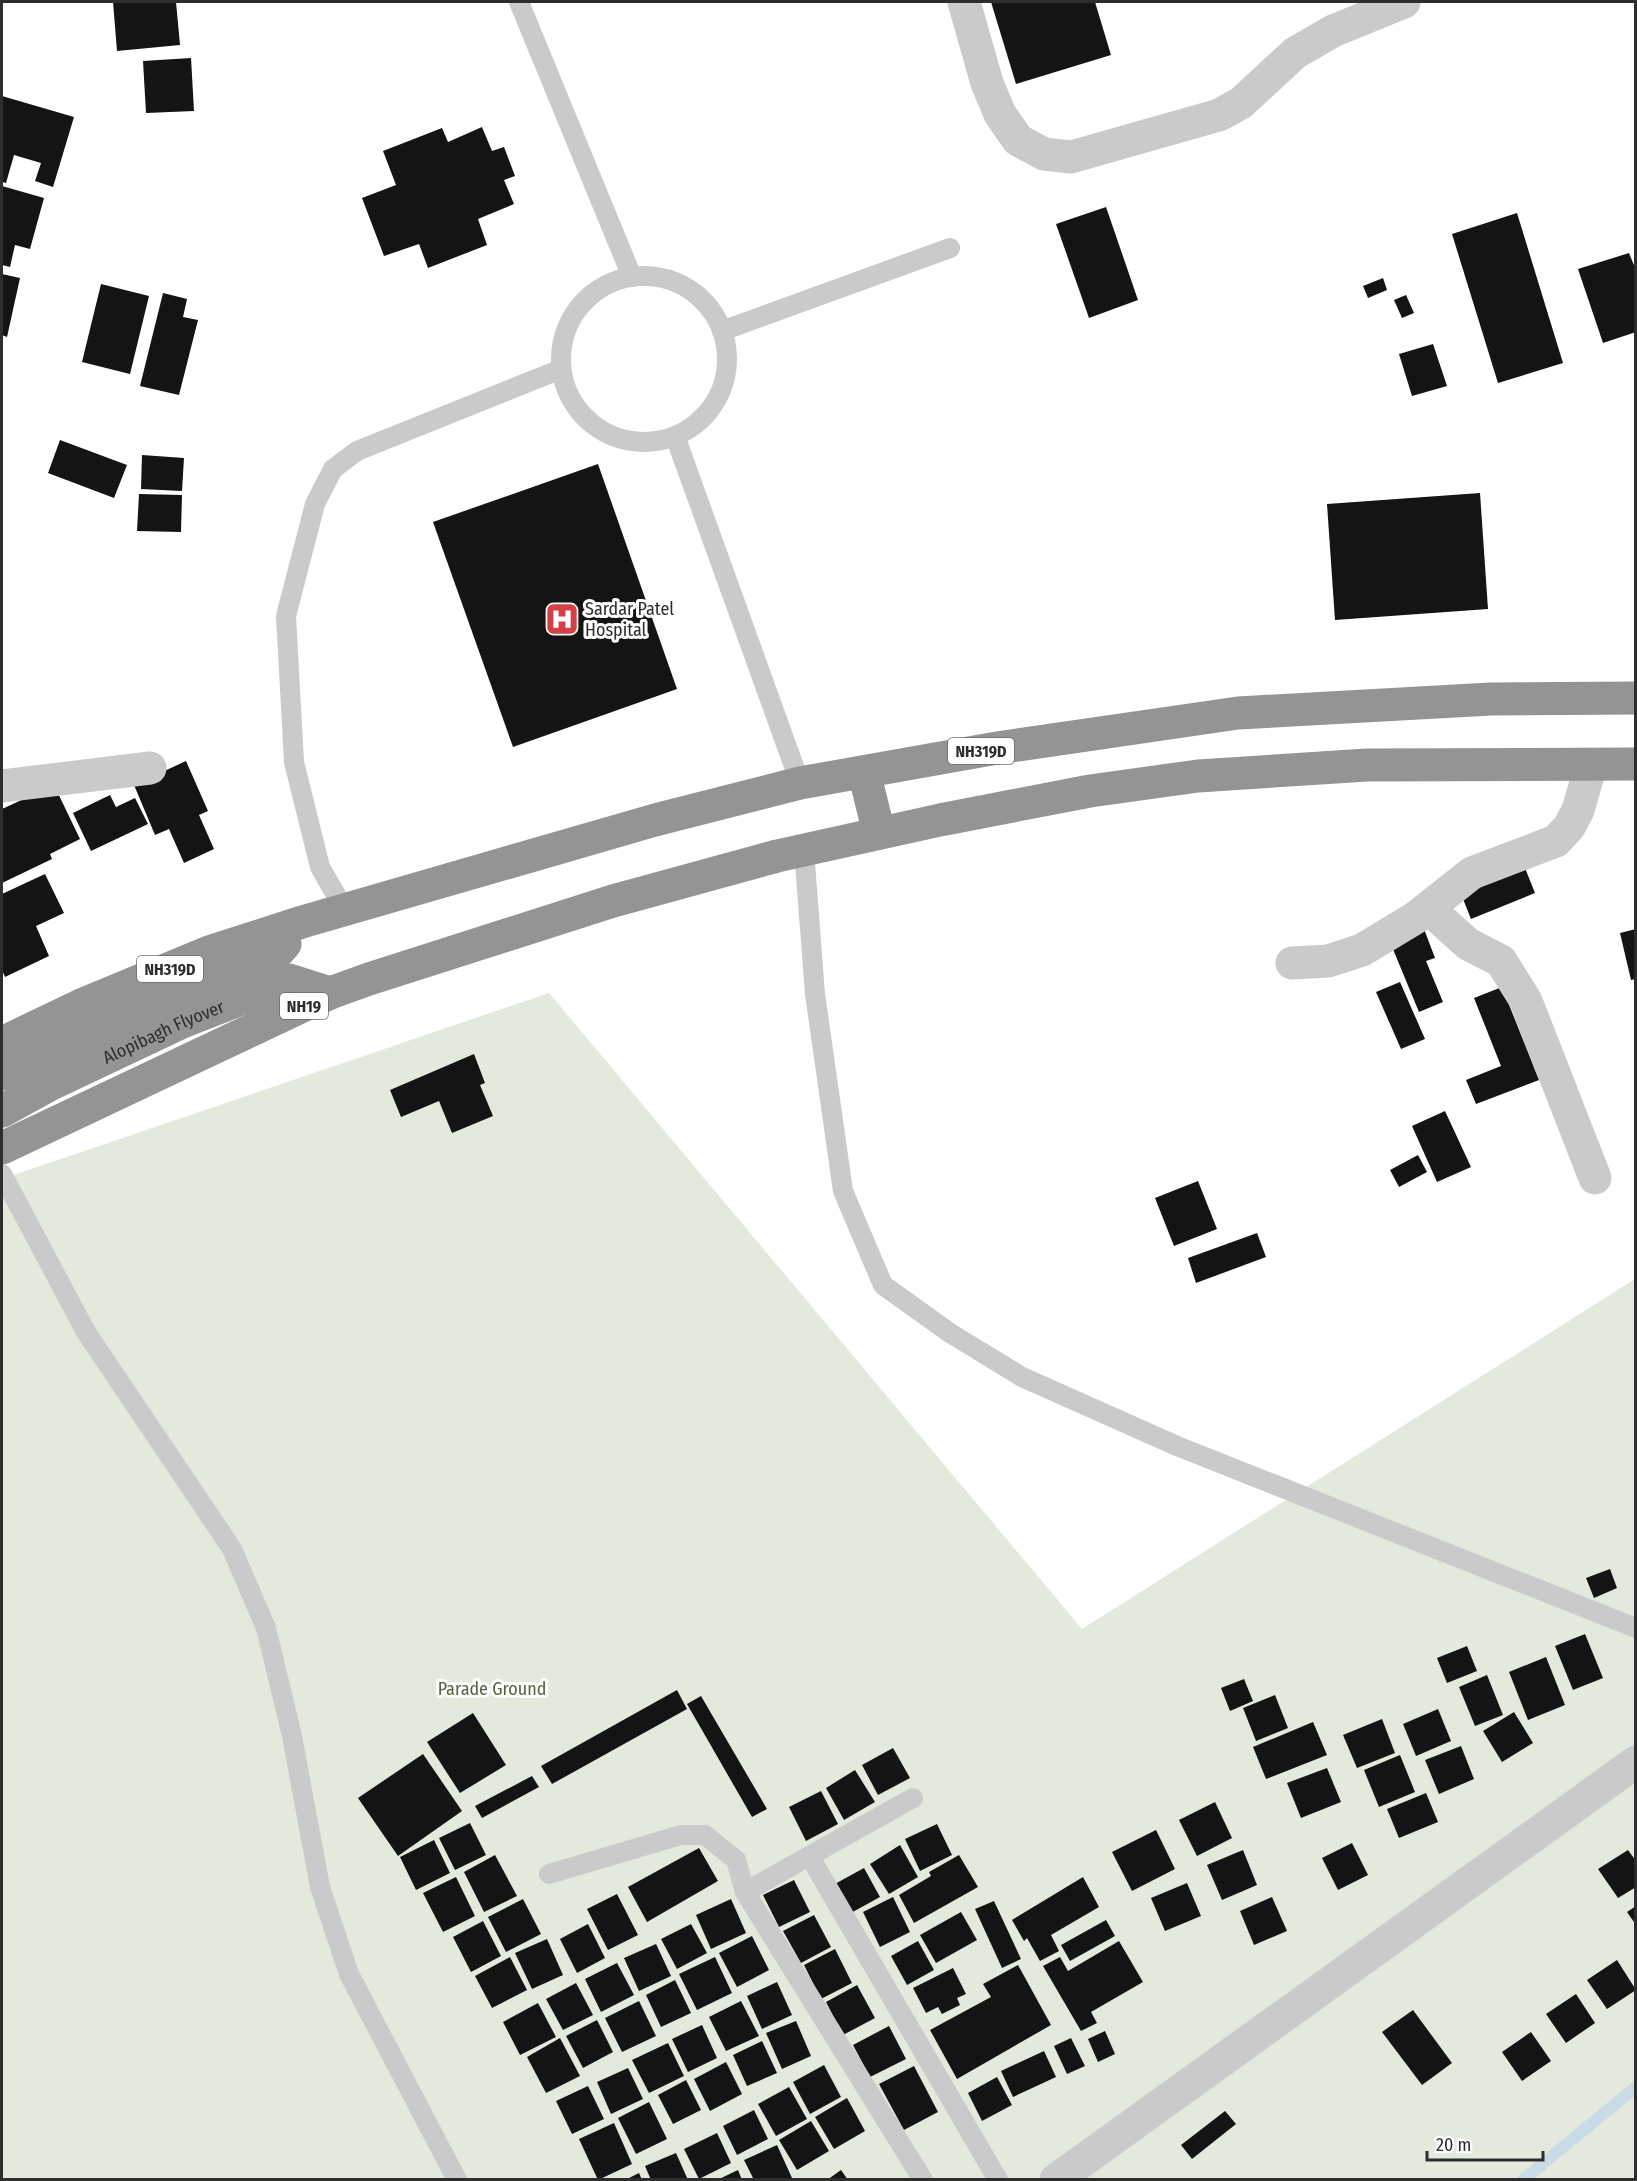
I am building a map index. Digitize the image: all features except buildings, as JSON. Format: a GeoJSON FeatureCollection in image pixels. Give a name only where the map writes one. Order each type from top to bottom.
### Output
{"type":"FeatureCollection","features":[{"type":"Feature","properties":{"kind":"highway","name":"NH319D"},"geometry":{"type":"LineString","coordinates":[[2,1043],[81,1005],[209,952],[344,909],[655,820],[800,783],[997,748],[1238,713],[1491,699],[1635,698]]}},
{"type":"Feature","properties":{"kind":"highway"},"geometry":{"type":"LineString","coordinates":[[804,850],[1090,791],[1198,776],[1367,765],[1635,764]]}},
{"type":"Feature","properties":{"kind":"highway"},"geometry":{"type":"LineString","coordinates":[[864,772],[879,833]]}},
{"type":"Feature","properties":{"kind":"highway","name":"NH19"},"geometry":{"type":"LineString","coordinates":[[2,1148],[330,993],[613,901],[804,850]]}},
{"type":"Feature","properties":{"kind":"highway","name":"Alopibagh Flyover"},"geometry":{"type":"LineString","coordinates":[[2,1111],[51,1084],[180,1023],[284,966],[302,922]]}},
{"type":"Feature","properties":{"kind":"highway"},"geometry":{"type":"LineString","coordinates":[[284,966],[330,993]]}},
{"type":"Feature","properties":{"kind":"highway","name":"Alopibagh Flyover"},"geometry":{"type":"LineString","coordinates":[[2,1074],[162,998],[284,966]]}},
{"type":"Feature","properties":{"kind":"street"},"geometry":{"type":"LineString","coordinates":[[964,2],[987,83],[1000,114],[1012,132],[1018,140],[1044,154],[1071,158],[1219,115],[1241,104],[1295,52],[1333,31],[1404,2]]}},
{"type":"Feature","properties":{"kind":"street"},"geometry":{"type":"LineString","coordinates":[[1292,963],[1328,962],[1362,950],[1428,908],[1472,873],[1556,841],[1569,827],[1578,810],[1592,765]]}},
{"type":"Feature","properties":{"kind":"street"},"geometry":{"type":"LineString","coordinates":[[2,786],[150,768]]}},
{"type":"Feature","properties":{"kind":"street"},"geometry":{"type":"LineString","coordinates":[[1428,908],[1468,944],[1501,961],[1526,1001],[1595,1178]]}},
{"type":"Feature","properties":{"kind":"street"},"geometry":{"type":"LineString","coordinates":[[1056,2180],[1635,1762]]}},
{"type":"Feature","properties":{"kind":"lane"},"geometry":{"type":"LineString","coordinates":[[519,2],[632,277]]}},
{"type":"Feature","properties":{"kind":"lane"},"geometry":{"type":"LineString","coordinates":[[722,331],[950,248]]}},
{"type":"Feature","properties":{"kind":"lane"},"geometry":{"type":"LineString","coordinates":[[632,277],[658,277],[684,286],[705,302],[720,324],[727,350],[725,376],[716,401],[698,422],[675,436],[651,441],[626,440],[602,431],[582,415],[568,394],[561,369],[562,344],[571,319],[586,300],[607,284],[632,277]]}},
{"type":"Feature","properties":{"kind":"lane"},"geometry":{"type":"LineString","coordinates":[[344,909],[320,867],[294,762],[286,616],[315,504],[333,469],[357,451],[561,369]]}},
{"type":"Feature","properties":{"kind":"lane"},"geometry":{"type":"LineString","coordinates":[[675,436],[800,783]]}},
{"type":"Feature","properties":{"kind":"lane"},"geometry":{"type":"LineString","coordinates":[[804,850],[815,994],[843,1191],[883,1285],[950,1333],[1022,1377],[1177,1446],[1635,1628]]}},
{"type":"Feature","properties":{"kind":"lane"},"geometry":{"type":"LineString","coordinates":[[2,1174],[86,1332],[232,1548],[266,1628],[292,1736],[320,1887],[349,1974],[457,2180]]}},
{"type":"Feature","properties":{"kind":"lane"},"geometry":{"type":"LineString","coordinates":[[746,1892],[913,1798]]}},
{"type":"Feature","properties":{"kind":"lane"},"geometry":{"type":"LineString","coordinates":[[549,1874],[681,1835],[705,1834],[736,1860],[746,1892],[923,2180]]}},
{"type":"Feature","properties":{"kind":"lane"},"geometry":{"type":"LineString","coordinates":[[810,1857],[998,2180]]}},
{"type":"Feature","properties":{"kind":"green space","name":"Parade Ground"},"geometry":{"type":"Polygon","coordinates":[[[549,993],[1082,1629],[1635,1279],[1635,2179],[2,2179],[2,1179],[549,993]]]}},
{"type":"Feature","properties":{"kind":"waterway"},"geometry":{"type":"LineString","coordinates":[[1523,2180],[1636,2087]]}},
{"type":"Feature","properties":{"kind":"place","name":"Sardar Patel Hospital"},"geometry":{"type":"Point","coordinates":[562,619]}}]}
